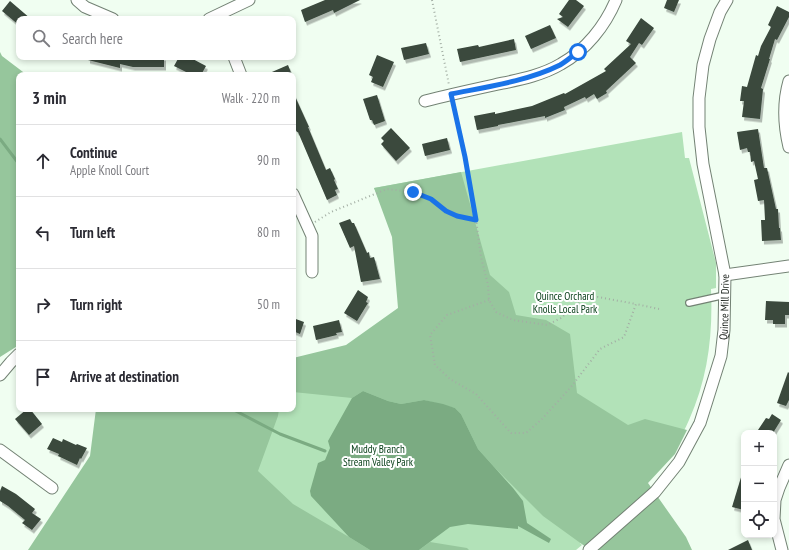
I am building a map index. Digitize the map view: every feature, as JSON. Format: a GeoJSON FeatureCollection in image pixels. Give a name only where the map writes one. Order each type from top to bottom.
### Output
{"type":"FeatureCollection","features":[{"type":"Feature","properties":{"kind":"street"},"geometry":{"type":"LineString","coordinates":[[77,0],[85,7],[106,16]]}},
{"type":"Feature","properties":{"kind":"street"},"geometry":{"type":"LineString","coordinates":[[218,16],[249,0]]}},
{"type":"Feature","properties":{"kind":"street"},"geometry":{"type":"LineString","coordinates":[[425,101],[525,78],[547,71],[562,64],[590,41],[602,27],[616,0]]}},
{"type":"Feature","properties":{"kind":"street","name":"Quince Mill Drive"},"geometry":{"type":"LineString","coordinates":[[589,550],[655,492],[679,462],[700,423],[721,356],[724,330],[725,275],[703,164],[699,127],[699,98],[703,65],[720,12],[727,0]]}},
{"type":"Feature","properties":{"kind":"street"},"geometry":{"type":"LineString","coordinates":[[235,60],[240,72]]}},
{"type":"Feature","properties":{"kind":"street"},"geometry":{"type":"LineString","coordinates":[[789,81],[786,90],[785,111],[789,147]]}},
{"type":"Feature","properties":{"kind":"street"},"geometry":{"type":"LineString","coordinates":[[296,201],[312,236],[312,272]]}},
{"type":"Feature","properties":{"kind":"street"},"geometry":{"type":"LineString","coordinates":[[725,275],[789,266]]}},
{"type":"Feature","properties":{"kind":"street"},"geometry":{"type":"LineString","coordinates":[[0,376],[16,357]]}},
{"type":"Feature","properties":{"kind":"street"},"geometry":{"type":"LineString","coordinates":[[0,450],[52,488]]}},
{"type":"Feature","properties":{"kind":"street"},"geometry":{"type":"LineString","coordinates":[[782,550],[774,520],[775,500],[789,465]]}},
{"type":"Feature","properties":{"kind":"lane"},"geometry":{"type":"LineString","coordinates":[[688,303],[725,295]]}},
{"type":"Feature","properties":{"kind":"path"},"geometry":{"type":"LineString","coordinates":[[432,0],[465,157],[481,257],[488,285],[489,300],[496,312],[514,320],[547,325],[561,318],[580,301],[598,297],[659,309]]}},
{"type":"Feature","properties":{"kind":"path"},"geometry":{"type":"LineString","coordinates":[[307,225],[315,222],[330,212],[388,189],[413,192],[431,199],[446,211],[457,216],[476,220]]}},
{"type":"Feature","properties":{"kind":"path"},"geometry":{"type":"LineString","coordinates":[[489,300],[448,315],[430,335],[434,366],[450,379],[476,394],[511,433],[526,433],[542,420],[571,387],[600,349],[624,338],[636,304]]}},
{"type":"Feature","properties":{"kind":"green space","name":"Quince Orchard Knolls Local Park"},"geometry":{"type":"Polygon","coordinates":[[[682,132],[685,158],[689,158],[716,263],[716,288],[711,289],[710,340],[701,388],[689,420],[674,447],[580,543],[582,545],[576,550],[279,550],[106,412],[296,412],[296,367],[400,330],[395,235],[374,188],[682,132]]]}},
{"type":"Feature","properties":{"kind":"shaded area"},"geometry":{"type":"Polygon","coordinates":[[[0,52],[2,56],[23,72],[16,72],[16,347],[0,357],[0,52]]]}},
{"type":"Feature","properties":{"kind":"shaded area"},"geometry":{"type":"Polygon","coordinates":[[[461,172],[490,275],[509,292],[516,315],[546,320],[570,334],[577,393],[628,425],[645,419],[687,430],[675,454],[648,483],[686,537],[692,550],[590,550],[543,516],[496,469],[478,449],[461,414],[455,408],[424,400],[401,404],[388,401],[363,391],[352,398],[296,392],[296,357],[346,345],[398,308],[392,237],[374,188],[461,172]]]}},
{"type":"Feature","properties":{"kind":"shaded area"},"geometry":{"type":"Polygon","coordinates":[[[363,391],[388,401],[401,404],[424,400],[455,408],[461,414],[478,449],[523,501],[527,523],[551,539],[549,543],[518,526],[518,529],[468,524],[450,527],[419,550],[370,550],[349,537],[311,496],[310,491],[318,463],[325,460],[330,448],[328,441],[352,398],[363,391]]]}},
{"type":"Feature","properties":{"kind":"shaded area"},"geometry":{"type":"Polygon","coordinates":[[[96,412],[279,412],[258,471],[293,504],[370,550],[28,550],[90,456],[96,412]]]}},
{"type":"Feature","properties":{"kind":"shaded area"},"geometry":{"type":"Polygon","coordinates":[[[430,542],[467,548],[469,550],[419,550],[430,542]]]}},
{"type":"Feature","properties":{"kind":"building"},"geometry":{"type":"Polygon","coordinates":[[[325,0],[360,0],[334,13],[333,10],[305,22],[301,10],[325,0]]]}},
{"type":"Feature","properties":{"kind":"building"},"geometry":{"type":"Polygon","coordinates":[[[569,0],[576,0],[584,6],[568,27],[557,19],[563,17],[559,14],[569,0]]]}},
{"type":"Feature","properties":{"kind":"building"},"geometry":{"type":"Polygon","coordinates":[[[667,0],[679,0],[674,12],[664,8],[667,0]]]}},
{"type":"Feature","properties":{"kind":"building"},"geometry":{"type":"Polygon","coordinates":[[[10,1],[28,16],[16,16],[16,23],[2,11],[10,1]]]}},
{"type":"Feature","properties":{"kind":"building"},"geometry":{"type":"Polygon","coordinates":[[[777,6],[789,12],[789,17],[777,40],[775,39],[769,59],[761,88],[763,89],[760,119],[742,117],[744,101],[740,101],[742,86],[747,87],[756,55],[758,56],[761,46],[771,27],[768,25],[777,6]]]}},
{"type":"Feature","properties":{"kind":"building"},"geometry":{"type":"Polygon","coordinates":[[[641,18],[654,28],[642,45],[639,43],[630,57],[636,63],[606,91],[607,93],[597,99],[594,94],[586,99],[585,97],[564,107],[565,110],[545,118],[545,116],[477,130],[474,116],[495,112],[495,114],[532,106],[564,93],[565,94],[606,71],[604,69],[631,44],[626,41],[641,18]]]}},
{"type":"Feature","properties":{"kind":"building"},"geometry":{"type":"Polygon","coordinates":[[[550,25],[556,38],[531,49],[525,36],[550,25]]]}},
{"type":"Feature","properties":{"kind":"building"},"geometry":{"type":"Polygon","coordinates":[[[514,39],[516,50],[460,62],[457,49],[478,45],[479,47],[514,39]]]}},
{"type":"Feature","properties":{"kind":"building"},"geometry":{"type":"Polygon","coordinates":[[[426,43],[429,54],[404,60],[401,48],[426,43]]]}},
{"type":"Feature","properties":{"kind":"building"},"geometry":{"type":"Polygon","coordinates":[[[377,55],[394,62],[383,87],[371,82],[373,77],[369,75],[377,55]]]}},
{"type":"Feature","properties":{"kind":"building"},"geometry":{"type":"Polygon","coordinates":[[[88,60],[164,60],[164,67],[133,67],[120,64],[120,68],[88,60]]]}},
{"type":"Feature","properties":{"kind":"building"},"geometry":{"type":"Polygon","coordinates":[[[177,60],[195,60],[206,66],[203,72],[186,72],[174,66],[177,60]]]}},
{"type":"Feature","properties":{"kind":"building"},"geometry":{"type":"Polygon","coordinates":[[[288,65],[291,72],[272,72],[288,65]]]}},
{"type":"Feature","properties":{"kind":"building"},"geometry":{"type":"Polygon","coordinates":[[[377,95],[385,121],[374,125],[372,120],[370,120],[363,99],[377,95]]]}},
{"type":"Feature","properties":{"kind":"building"},"geometry":{"type":"Polygon","coordinates":[[[296,99],[326,170],[330,168],[335,179],[334,180],[338,189],[335,190],[337,195],[327,200],[297,132],[296,99]]]}},
{"type":"Feature","properties":{"kind":"building"},"geometry":{"type":"Polygon","coordinates":[[[391,128],[410,148],[396,161],[381,144],[384,141],[381,138],[391,128]]]}},
{"type":"Feature","properties":{"kind":"building"},"geometry":{"type":"Polygon","coordinates":[[[758,129],[764,168],[767,168],[776,209],[778,209],[781,240],[762,241],[761,220],[765,220],[764,200],[758,201],[754,180],[758,179],[754,161],[751,162],[750,152],[748,152],[747,148],[740,150],[737,132],[758,129]]]}},
{"type":"Feature","properties":{"kind":"building"},"geometry":{"type":"Polygon","coordinates":[[[447,138],[450,150],[425,156],[422,144],[447,138]]]}},
{"type":"Feature","properties":{"kind":"building"},"geometry":{"type":"Polygon","coordinates":[[[350,219],[352,223],[354,223],[367,253],[369,252],[370,258],[374,257],[380,279],[361,282],[354,246],[350,248],[339,223],[350,219]]]}},
{"type":"Feature","properties":{"kind":"building"},"geometry":{"type":"Polygon","coordinates":[[[358,290],[368,297],[366,302],[368,303],[357,321],[344,313],[358,290]]]}},
{"type":"Feature","properties":{"kind":"building"},"geometry":{"type":"Polygon","coordinates":[[[766,301],[789,302],[789,315],[785,315],[785,324],[773,324],[773,320],[765,320],[766,301]]]}},
{"type":"Feature","properties":{"kind":"building"},"geometry":{"type":"Polygon","coordinates":[[[296,319],[304,322],[300,334],[296,332],[296,319]]]}},
{"type":"Feature","properties":{"kind":"building"},"geometry":{"type":"Polygon","coordinates":[[[339,320],[342,332],[336,333],[337,335],[316,340],[313,326],[339,320]]]}},
{"type":"Feature","properties":{"kind":"building"},"geometry":{"type":"Polygon","coordinates":[[[788,372],[789,400],[786,406],[777,403],[788,372]]]}},
{"type":"Feature","properties":{"kind":"building"},"geometry":{"type":"Polygon","coordinates":[[[23,412],[32,412],[42,424],[29,435],[15,419],[23,412]]]}},
{"type":"Feature","properties":{"kind":"building"},"geometry":{"type":"Polygon","coordinates":[[[772,414],[781,420],[775,430],[758,430],[766,418],[769,419],[772,414]]]}},
{"type":"Feature","properties":{"kind":"building"},"geometry":{"type":"Polygon","coordinates":[[[53,438],[62,442],[63,439],[87,448],[77,465],[58,456],[59,454],[47,449],[53,438]]]}},
{"type":"Feature","properties":{"kind":"building"},"geometry":{"type":"Polygon","coordinates":[[[741,477],[741,509],[732,507],[741,477]]]}},
{"type":"Feature","properties":{"kind":"building"},"geometry":{"type":"Polygon","coordinates":[[[2,486],[16,494],[35,509],[32,513],[41,519],[32,530],[22,523],[25,520],[0,501],[0,491],[2,486]]]}},
{"type":"Feature","properties":{"kind":"building"},"geometry":{"type":"Polygon","coordinates":[[[748,540],[752,550],[728,550],[748,540]]]}},
{"type":"Feature","properties":{"kind":"waterway"},"geometry":{"type":"LineString","coordinates":[[0,139],[16,160]]}},
{"type":"Feature","properties":{"kind":"waterway"},"geometry":{"type":"LineString","coordinates":[[238,412],[280,434],[325,451]]}},
{"type":"Feature","properties":{"kind":"route"},"geometry":{"type":"LineString","coordinates":[[413,192],[431,199],[446,211],[457,216],[476,220],[465,157],[451,94],[525,78],[547,71],[562,64],[578,52]]}},
{"type":"Feature","properties":{"kind":"park label","name":"Muddy Branch Stream Valley Park"},"geometry":{"type":"Point","coordinates":[378,455]}}]}
